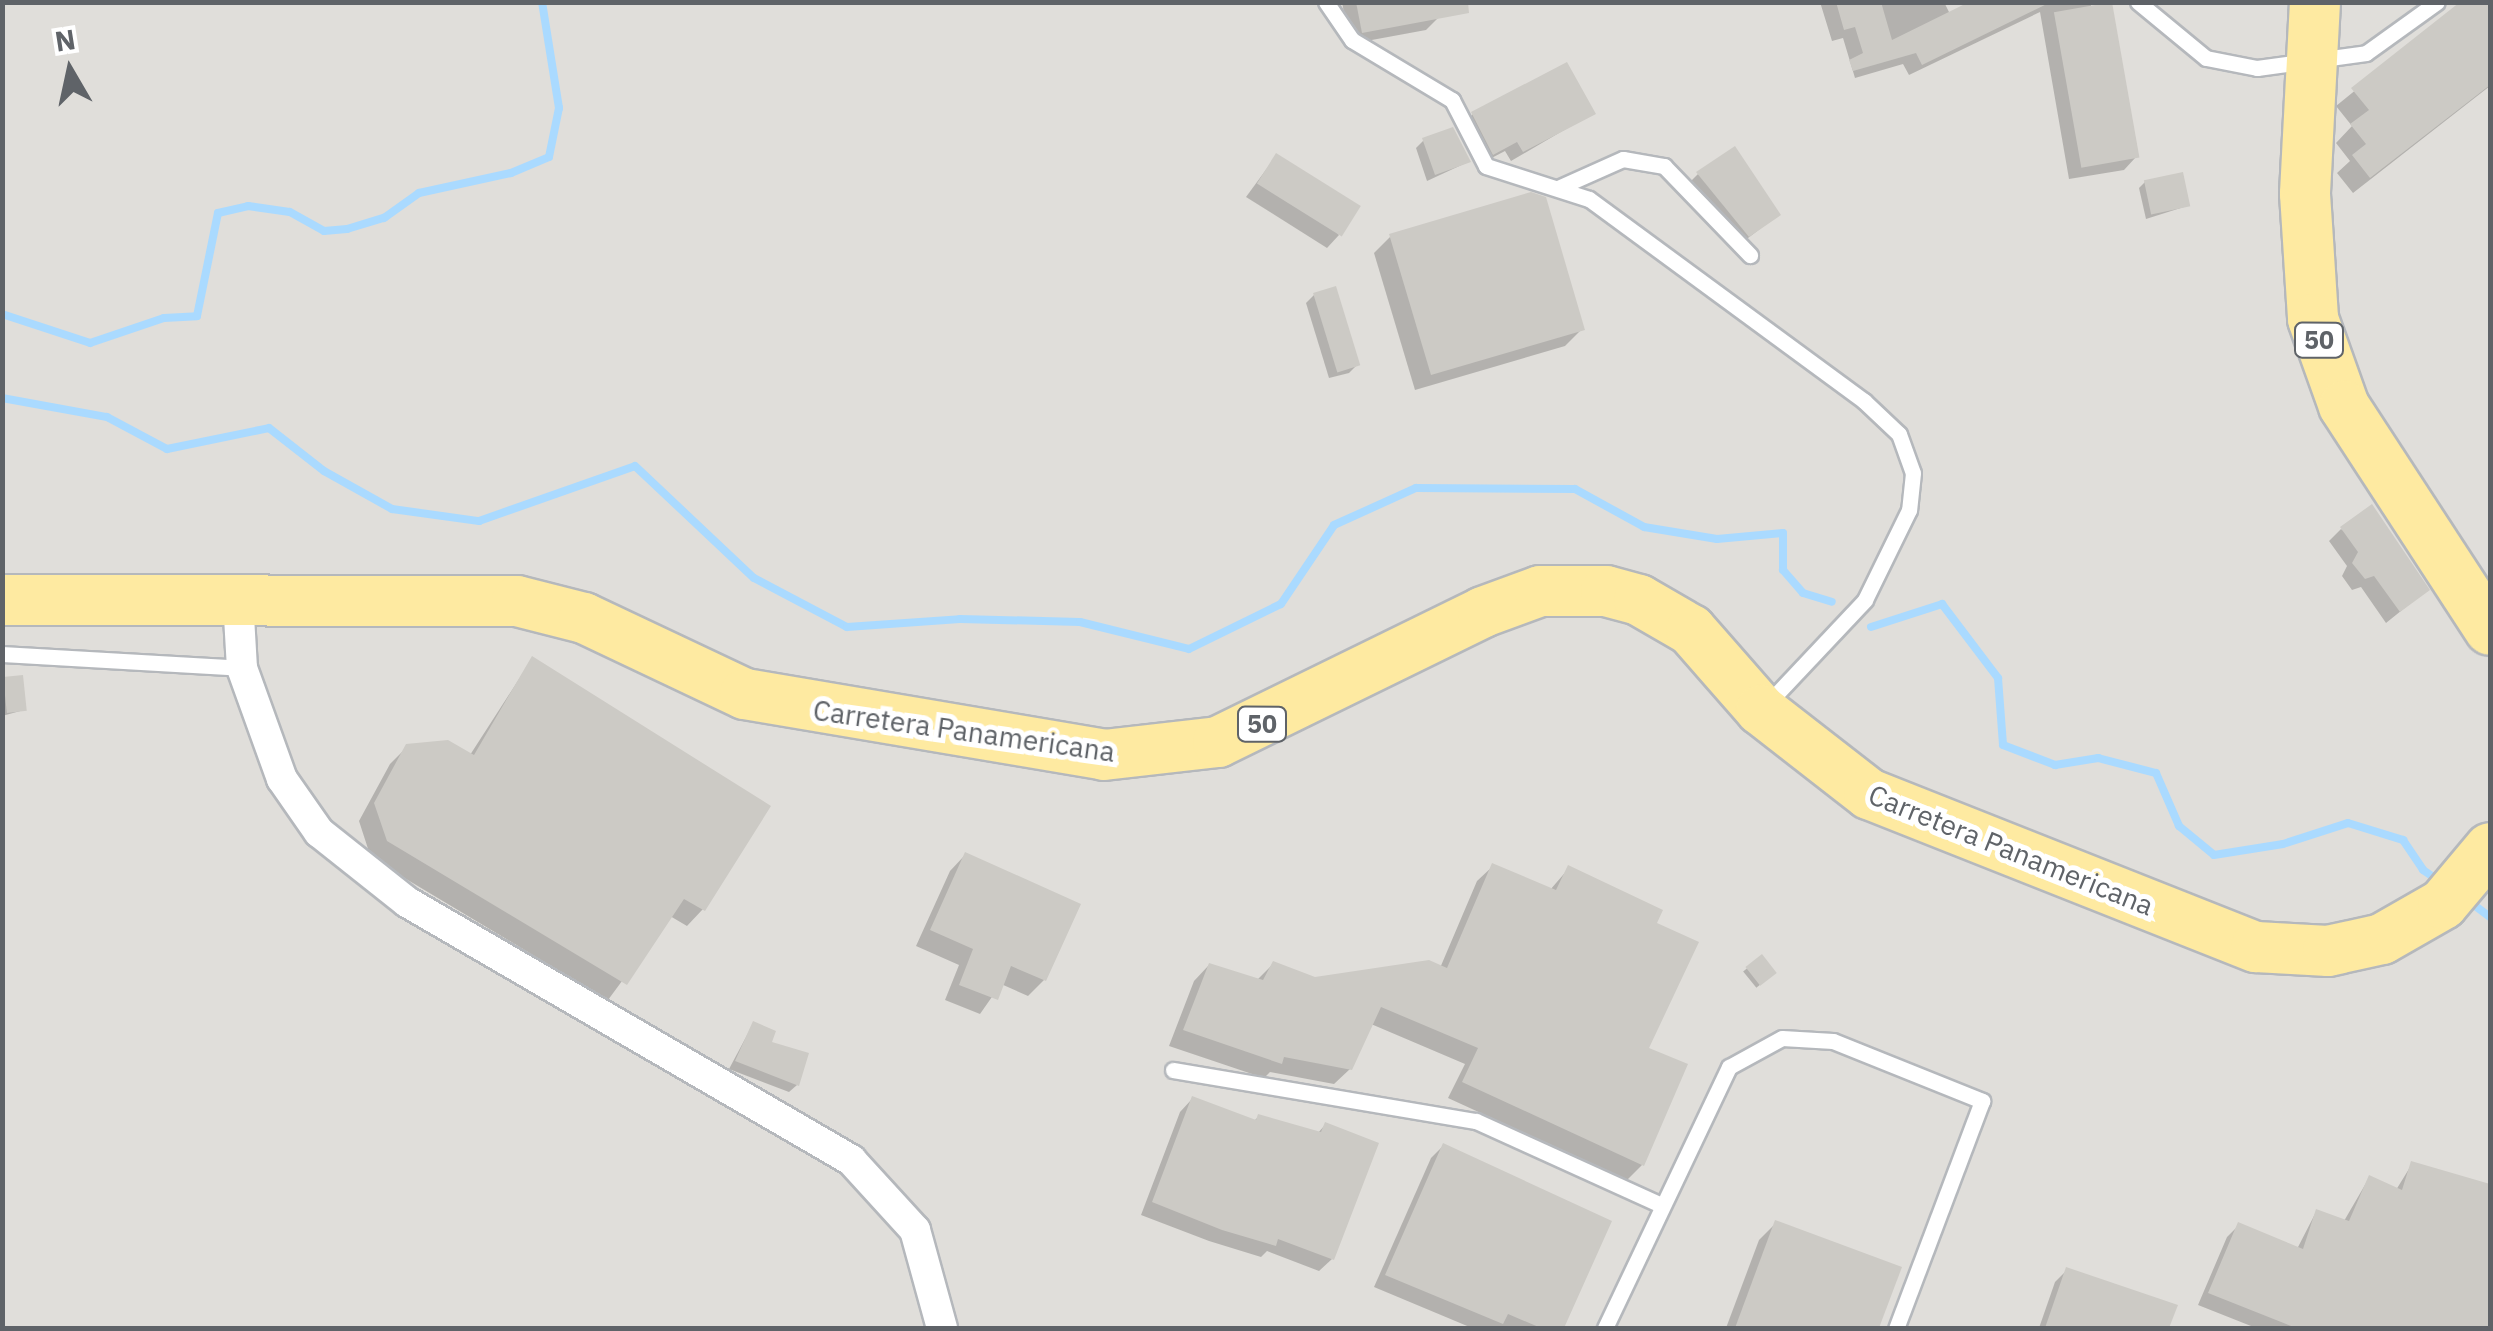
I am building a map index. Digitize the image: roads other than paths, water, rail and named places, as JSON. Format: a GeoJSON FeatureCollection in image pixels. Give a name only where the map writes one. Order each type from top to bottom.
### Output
{"type":"FeatureCollection","features":[{"type":"Feature","properties":{"kind":"highway","name":"50"},"geometry":{"type":"LineString","coordinates":[[2315,2],[2316,63],[2305,194],[2307,271],[2326,362],[2366,445],[2490,630]]}},
{"type":"Feature","properties":{"kind":"highway","name":"Carretera Panamericana"},"geometry":{"type":"LineString","coordinates":[[2,600],[516,601],[584,618],[707,680],[799,708],[1068,750],[1134,754],[1186,750],[1253,729],[1483,612],[1540,591],[1573,588],[1623,595],[1668,614],[1691,630],[1761,710],[1837,774],[1907,814],[2256,946],[2328,951],[2412,925],[2480,863]]}},
{"type":"Feature","properties":{"kind":"street"},"geometry":{"type":"LineString","coordinates":[[238,600],[242,668],[282,779],[319,832],[407,902],[851,1160],[915,1230],[942,1328]]}},
{"type":"Feature","properties":{"kind":"lane"},"geometry":{"type":"LineString","coordinates":[[1326,2],[1352,40],[1452,100],[1486,166],[1560,186],[1620,222],[1864,401],[1899,434],[1913,472],[1909,510],[1865,600],[1761,710]]}},
{"type":"Feature","properties":{"kind":"lane"},"geometry":{"type":"LineString","coordinates":[[2138,2],[2206,58],[2257,68],[2316,63],[2366,53],[2436,2]]}},
{"type":"Feature","properties":{"kind":"lane"},"geometry":{"type":"LineString","coordinates":[[1560,186],[1623,159],[1664,166],[1750,255]]}},
{"type":"Feature","properties":{"kind":"lane"},"geometry":{"type":"LineString","coordinates":[[2,654],[242,668]]}},
{"type":"Feature","properties":{"kind":"lane"},"geometry":{"type":"LineString","coordinates":[[1604,1328],[1659,1204],[1729,1067],[1782,1038],[1833,1042],[1982,1101],[1896,1328]]}},
{"type":"Feature","properties":{"kind":"lane"},"geometry":{"type":"LineString","coordinates":[[1173,1070],[1476,1121],[1659,1204]]}},
{"type":"Feature","properties":{"kind":"waterway"},"geometry":{"type":"LineString","coordinates":[[2,314],[90,343],[164,318],[197,316],[218,213],[248,206],[290,212],[324,231],[347,229],[384,218],[419,193],[511,173],[549,157],[559,108],[542,2]]}},
{"type":"Feature","properties":{"kind":"waterway"},"geometry":{"type":"LineString","coordinates":[[2,398],[107,417],[167,449],[269,428],[324,471],[392,509],[479,521],[635,466],[754,578],[847,627],[960,619],[1080,622],[1189,649],[1281,604],[1334,525],[1416,488],[1575,489],[1644,527],[1717,539],[1783,533],[1783,570],[1803,593],[1832,602]]}},
{"type":"Feature","properties":{"kind":"waterway"},"geometry":{"type":"LineString","coordinates":[[1871,627],[1942,604],[1998,678],[2003,745],[2055,765],[2098,758],[2156,773],[2179,826],[2214,855],[2283,844],[2348,823],[2403,840],[2423,870],[2442,883]]}},
{"type":"Feature","properties":{"kind":"waterway"},"geometry":{"type":"LineString","coordinates":[[2470,902],[2490,917]]}}]}
